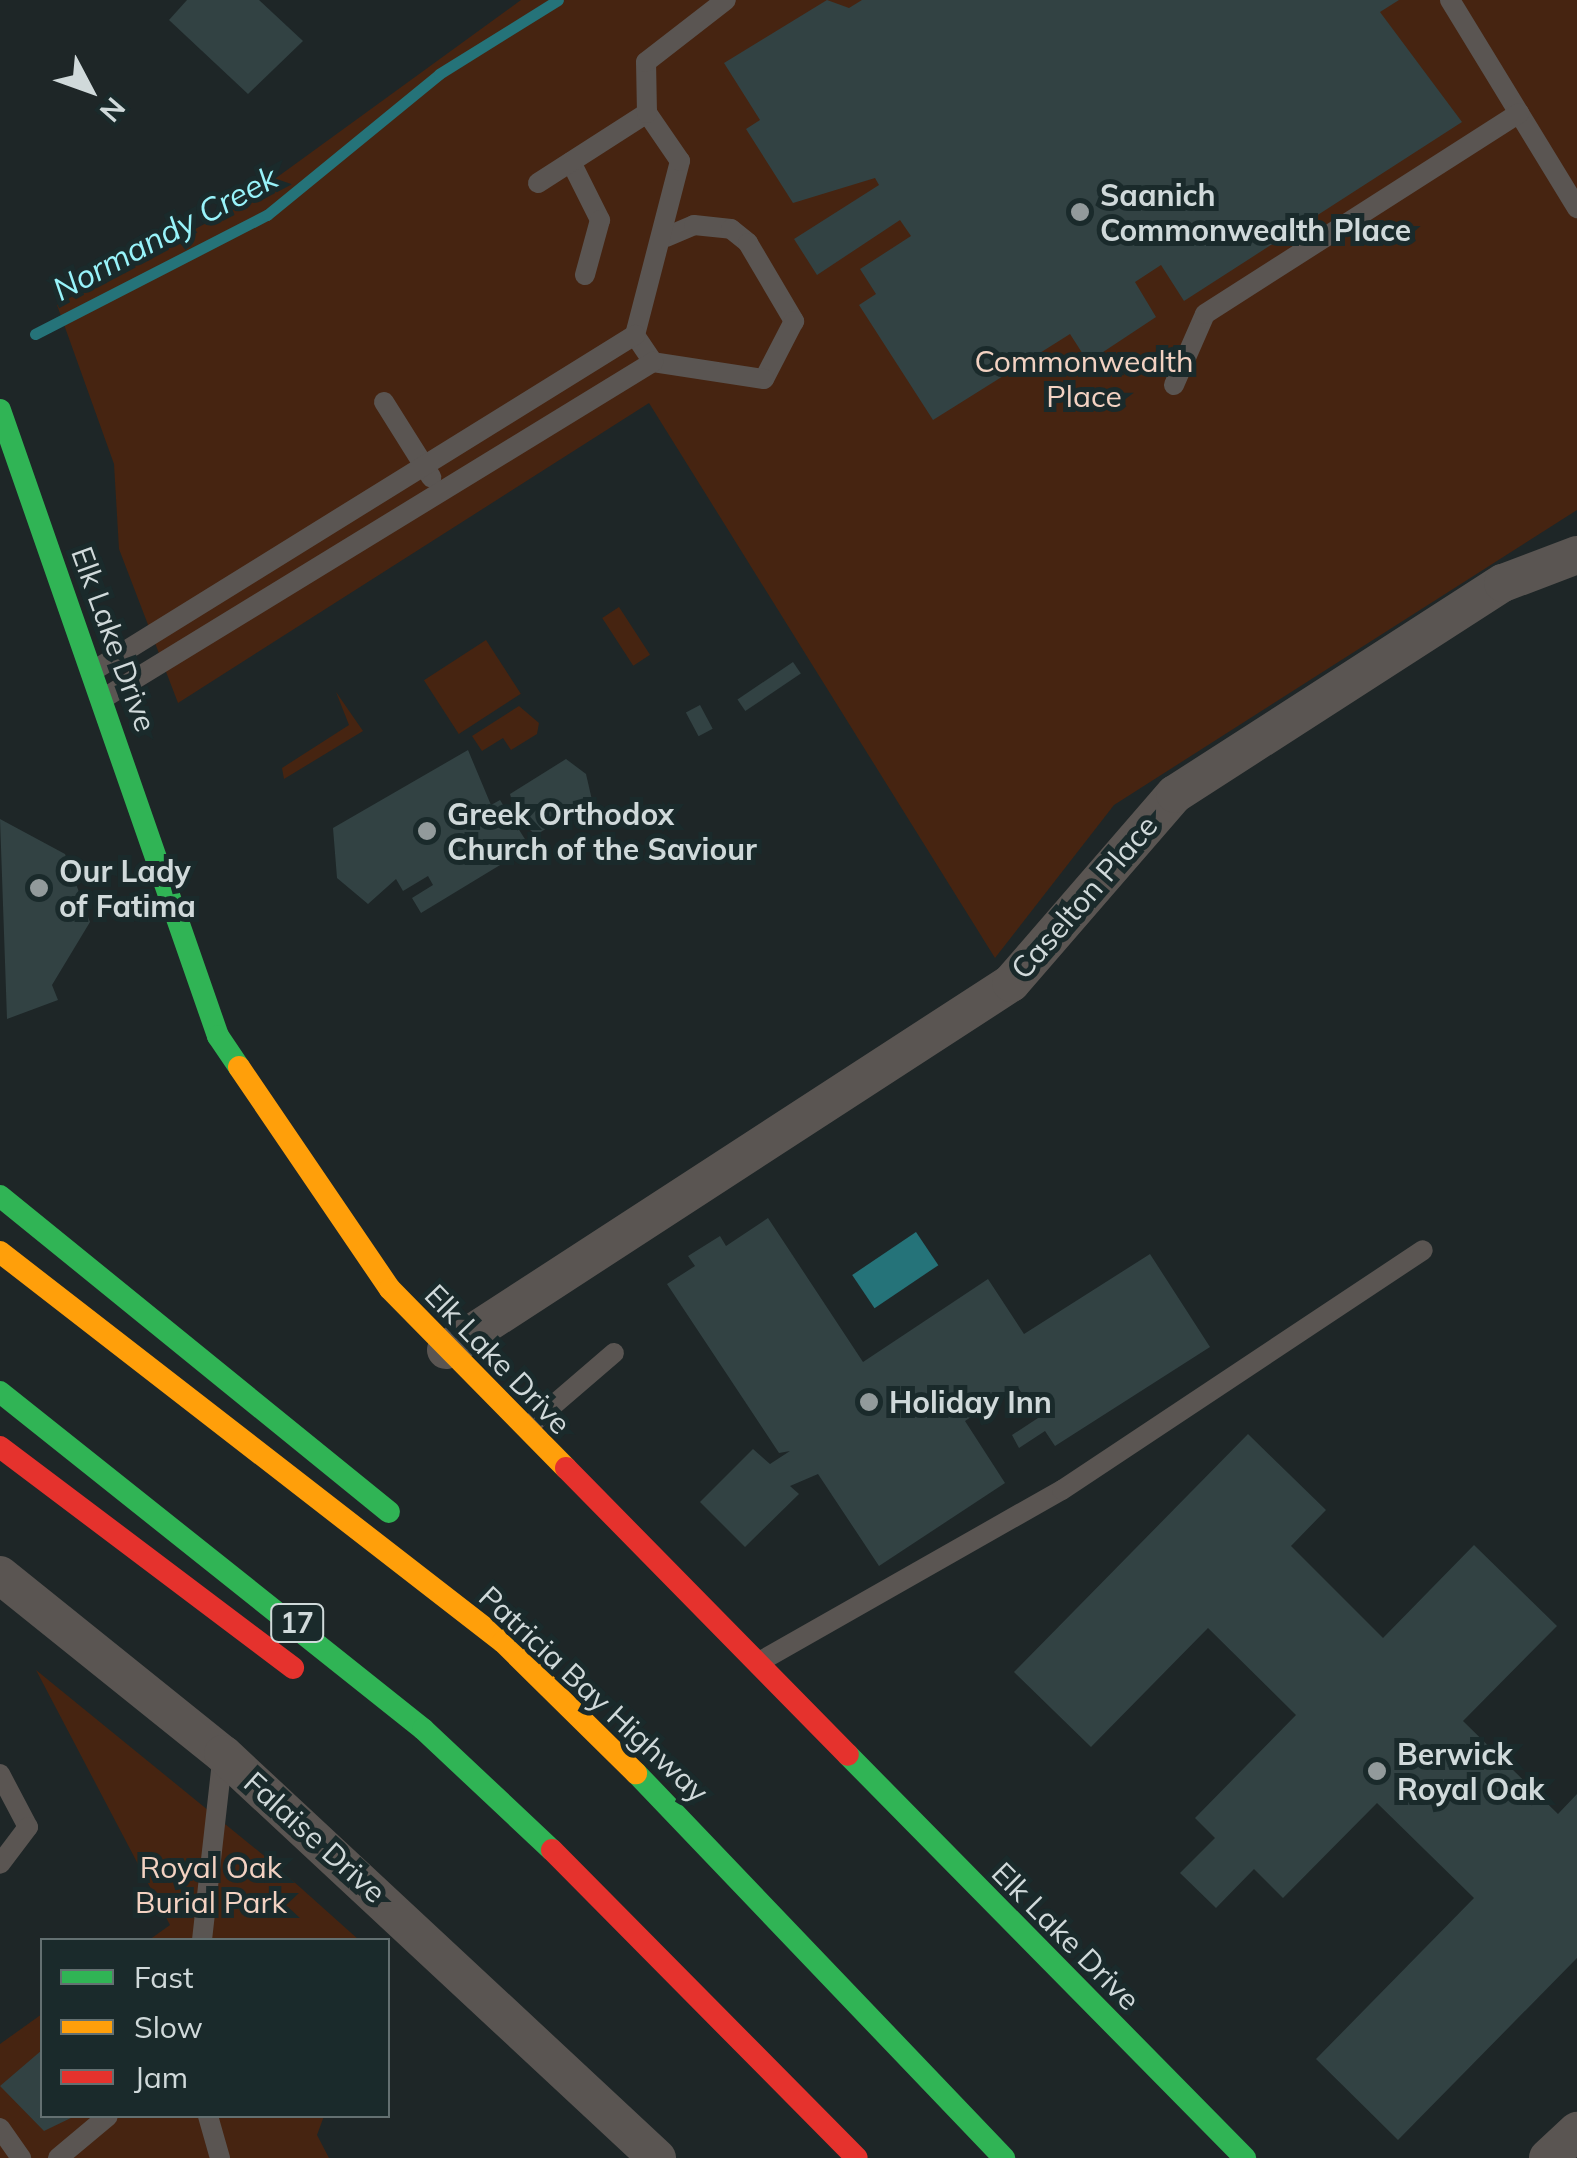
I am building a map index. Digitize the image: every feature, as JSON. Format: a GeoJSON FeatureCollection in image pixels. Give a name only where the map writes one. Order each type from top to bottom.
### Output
{"type":"FeatureCollection","features":[{"type":"Feature","properties":{"kind":"main road","name":"Elk Lake Drive"},"geometry":{"type":"LineString","coordinates":[[0,410],[104,698],[218,1036],[390,1289],[753,1666],[1246,2158]]}},
{"type":"Feature","properties":{"kind":"main road"},"geometry":{"type":"LineString","coordinates":[[0,1196],[370,1490],[503,1642]]}},
{"type":"Feature","properties":{"kind":"main road","name":"Patricia Bay Highway"},"geometry":{"type":"LineString","coordinates":[[0,1252],[503,1642],[778,1913],[1004,2158]]}},
{"type":"Feature","properties":{"kind":"main road","name":"17"},"geometry":{"type":"LineString","coordinates":[[0,1392],[275,1604],[580,1872],[857,2158]]}},
{"type":"Feature","properties":{"kind":"main road"},"geometry":{"type":"LineString","coordinates":[[0,1446],[310,1682]]}},
{"type":"Feature","properties":{"kind":"main road"},"geometry":{"type":"LineString","coordinates":[[495,1838],[580,1872]]}},
{"type":"Feature","properties":{"kind":"street","name":"Caselton Place"},"geometry":{"type":"LineString","coordinates":[[446,1350],[1010,983],[1174,794],[1503,583],[1577,554]]}},
{"type":"Feature","properties":{"kind":"street","name":"Falaise Drive"},"geometry":{"type":"LineString","coordinates":[[0,1575],[223,1754],[657,2158]]}},
{"type":"Feature","properties":{"kind":"street"},"geometry":{"type":"LineString","coordinates":[[1548,2158],[1577,2131]]}},
{"type":"Feature","properties":{"kind":"lane"},"geometry":{"type":"LineString","coordinates":[[93,671],[635,335],[666,237],[680,161],[647,114],[646,62],[726,0]]}},
{"type":"Feature","properties":{"kind":"lane"},"geometry":{"type":"LineString","coordinates":[[1450,0],[1577,208]]}},
{"type":"Feature","properties":{"kind":"lane"},"geometry":{"type":"LineString","coordinates":[[1174,385],[1204,314],[1519,112]]}},
{"type":"Feature","properties":{"kind":"lane"},"geometry":{"type":"LineString","coordinates":[[538,183],[647,114]]}},
{"type":"Feature","properties":{"kind":"lane"},"geometry":{"type":"LineString","coordinates":[[571,162],[600,220],[585,275]]}},
{"type":"Feature","properties":{"kind":"lane"},"geometry":{"type":"LineString","coordinates":[[104,698],[653,362],[764,379],[794,321],[748,243],[731,229],[694,225],[666,237]]}},
{"type":"Feature","properties":{"kind":"lane"},"geometry":{"type":"LineString","coordinates":[[635,335],[653,362]]}},
{"type":"Feature","properties":{"kind":"lane"},"geometry":{"type":"LineString","coordinates":[[384,402],[440,489]]}},
{"type":"Feature","properties":{"kind":"lane"},"geometry":{"type":"LineString","coordinates":[[753,1666],[1062,1490],[1422,1250]]}},
{"type":"Feature","properties":{"kind":"lane"},"geometry":{"type":"LineString","coordinates":[[524,1430],[614,1353]]}},
{"type":"Feature","properties":{"kind":"lane"},"geometry":{"type":"LineString","coordinates":[[202,1938],[223,1754]]}},
{"type":"Feature","properties":{"kind":"lane"},"geometry":{"type":"LineString","coordinates":[[0,1774],[28,1827],[0,1864]]}},
{"type":"Feature","properties":{"kind":"lane"},"geometry":{"type":"LineString","coordinates":[[58,2158],[106,2118]]}},
{"type":"Feature","properties":{"kind":"lane"},"geometry":{"type":"LineString","coordinates":[[209,2118],[220,2158]]}},
{"type":"Feature","properties":{"kind":"lane"},"geometry":{"type":"LineString","coordinates":[[0,2128],[21,2158]]}},
{"type":"Feature","properties":{"kind":"green space","name":"Commonwealth Place"},"geometry":{"type":"Polygon","coordinates":[[[521,0],[1577,0],[1577,510],[1114,805],[995,958],[649,403],[178,703],[119,549],[114,464],[57,305],[239,205],[521,0]]]}},
{"type":"Feature","properties":{"kind":"green space"},"geometry":{"type":"Polygon","coordinates":[[[619,607],[650,655],[633,666],[602,618],[619,607]]]}},
{"type":"Feature","properties":{"kind":"green space"},"geometry":{"type":"Polygon","coordinates":[[[486,640],[521,694],[459,734],[424,680],[486,640]]]}},
{"type":"Feature","properties":{"kind":"green space"},"geometry":{"type":"Polygon","coordinates":[[[336,692],[363,731],[284,779],[282,768],[349,725],[336,692]]]}},
{"type":"Feature","properties":{"kind":"green space"},"geometry":{"type":"Polygon","coordinates":[[[519,706],[539,723],[537,734],[511,750],[503,738],[482,751],[472,736],[519,706]]]}},
{"type":"Feature","properties":{"kind":"green space","name":"Royal Oak Burial Park"},"geometry":{"type":"Polygon","coordinates":[[[36,1670],[273,1863],[357,1938],[152,1938],[170,1925],[36,1670]]]}},
{"type":"Feature","properties":{"kind":"green space"},"geometry":{"type":"Polygon","coordinates":[[[40,2015],[40,2118],[323,2118],[317,2135],[329,2158],[0,2158],[0,2044],[40,2015]]]}},
{"type":"Feature","properties":{"kind":"water"},"geometry":{"type":"Polygon","coordinates":[[[916,1232],[938,1265],[875,1308],[852,1275],[916,1232]]]}},
{"type":"Feature","properties":{"kind":"building"},"geometry":{"type":"Polygon","coordinates":[[[187,0],[259,0],[303,41],[248,94],[169,20],[187,0]]]}},
{"type":"Feature","properties":{"kind":"building","name":"Saanich Commonwealth Place"},"geometry":{"type":"Polygon","coordinates":[[[827,0],[849,8],[862,0],[1399,0],[1380,12],[1462,122],[1184,301],[1161,265],[1135,282],[1156,317],[1088,362],[1070,334],[933,420],[859,305],[876,294],[860,269],[911,236],[900,220],[817,275],[794,239],[879,185],[875,178],[793,203],[746,129],[760,120],[724,63],[827,0]]]}},
{"type":"Feature","properties":{"kind":"building"},"geometry":{"type":"Polygon","coordinates":[[[793,662],[801,674],[745,711],[737,699],[793,662]]]}},
{"type":"Feature","properties":{"kind":"building"},"geometry":{"type":"Polygon","coordinates":[[[700,705],[713,729],[699,736],[686,713],[700,705]]]}},
{"type":"Feature","properties":{"kind":"building","name":"Greek Orthodox Church of the Saviour"},"geometry":{"type":"Polygon","coordinates":[[[468,750],[491,805],[500,800],[530,847],[421,913],[412,898],[433,885],[428,876],[403,891],[396,879],[368,904],[337,878],[333,828],[468,750]]]}},
{"type":"Feature","properties":{"kind":"building"},"geometry":{"type":"Polygon","coordinates":[[[566,759],[586,774],[592,800],[536,835],[517,819],[510,794],[566,759]]]}},
{"type":"Feature","properties":{"kind":"building","name":"Our Lady of Fatima"},"geometry":{"type":"Polygon","coordinates":[[[0,819],[65,854],[90,922],[52,985],[58,1000],[7,1019],[0,819]]]}},
{"type":"Feature","properties":{"kind":"building","name":"Holiday Inn"},"geometry":{"type":"Polygon","coordinates":[[[768,1218],[863,1362],[988,1279],[1024,1334],[1150,1254],[1210,1347],[1055,1446],[1045,1431],[1019,1448],[1012,1435],[1038,1418],[1017,1386],[965,1421],[1005,1483],[879,1566],[818,1474],[790,1486],[799,1494],[745,1547],[700,1502],[753,1449],[770,1464],[790,1451],[779,1453],[667,1284],[695,1266],[688,1256],[720,1236],[726,1246],[768,1218]]]}},
{"type":"Feature","properties":{"kind":"building","name":"Berwick Royal Oak"},"geometry":{"type":"Polygon","coordinates":[[[1248,1434],[1326,1510],[1291,1546],[1383,1638],[1474,1545],[1557,1626],[1463,1721],[1558,1814],[1577,1794],[1577,1958],[1398,2140],[1316,2059],[1474,1898],[1377,1803],[1283,1898],[1254,1869],[1216,1908],[1180,1873],[1215,1838],[1195,1818],[1296,1715],[1208,1628],[1091,1747],[1014,1672],[1248,1434]]]}},
{"type":"Feature","properties":{"kind":"building"},"geometry":{"type":"Polygon","coordinates":[[[40,2052],[40,2118],[71,2118],[44,2131],[0,2086],[40,2052]]]}},
{"type":"Feature","properties":{"kind":"waterway","name":"Normandy Creek"},"geometry":{"type":"LineString","coordinates":[[35,334],[267,215],[439,74],[558,0]]}},
{"type":"Feature","properties":{"kind":"traffic: fast"},"geometry":{"type":"LineString","coordinates":[[0,410],[218,1036],[239,1067]]}},
{"type":"Feature","properties":{"kind":"traffic: fast"},"geometry":{"type":"LineString","coordinates":[[0,1196],[389,1512]]}},
{"type":"Feature","properties":{"kind":"traffic: fast"},"geometry":{"type":"LineString","coordinates":[[0,1392],[423,1729],[552,1850]]}},
{"type":"Feature","properties":{"kind":"traffic: fast"},"geometry":{"type":"LineString","coordinates":[[848,1755],[1245,2158]]}},
{"type":"Feature","properties":{"kind":"traffic: fast"},"geometry":{"type":"LineString","coordinates":[[636,1773],[1004,2158]]}},
{"type":"Feature","properties":{"kind":"traffic: slow"},"geometry":{"type":"LineString","coordinates":[[239,1067],[390,1289],[566,1468]]}},
{"type":"Feature","properties":{"kind":"traffic: slow"},"geometry":{"type":"LineString","coordinates":[[0,1252],[503,1642],[636,1773]]}},
{"type":"Feature","properties":{"kind":"traffic: jam"},"geometry":{"type":"LineString","coordinates":[[0,1447],[293,1668]]}},
{"type":"Feature","properties":{"kind":"traffic: jam"},"geometry":{"type":"LineString","coordinates":[[566,1468],[848,1755]]}},
{"type":"Feature","properties":{"kind":"traffic: jam"},"geometry":{"type":"LineString","coordinates":[[552,1850],[857,2158]]}},
{"type":"Feature","properties":{"kind":"place","name":"Saanich Commonwealth Place"},"geometry":{"type":"Point","coordinates":[1080,212]}},
{"type":"Feature","properties":{"kind":"place","name":"Greek Orthodox Church of the Saviour"},"geometry":{"type":"Point","coordinates":[427,831]}},
{"type":"Feature","properties":{"kind":"place","name":"Our Lady of Fatima"},"geometry":{"type":"Point","coordinates":[39,888]}},
{"type":"Feature","properties":{"kind":"place","name":"Holiday Inn"},"geometry":{"type":"Point","coordinates":[869,1402]}},
{"type":"Feature","properties":{"kind":"place","name":"Berwick Royal Oak"},"geometry":{"type":"Point","coordinates":[1377,1771]}}]}
